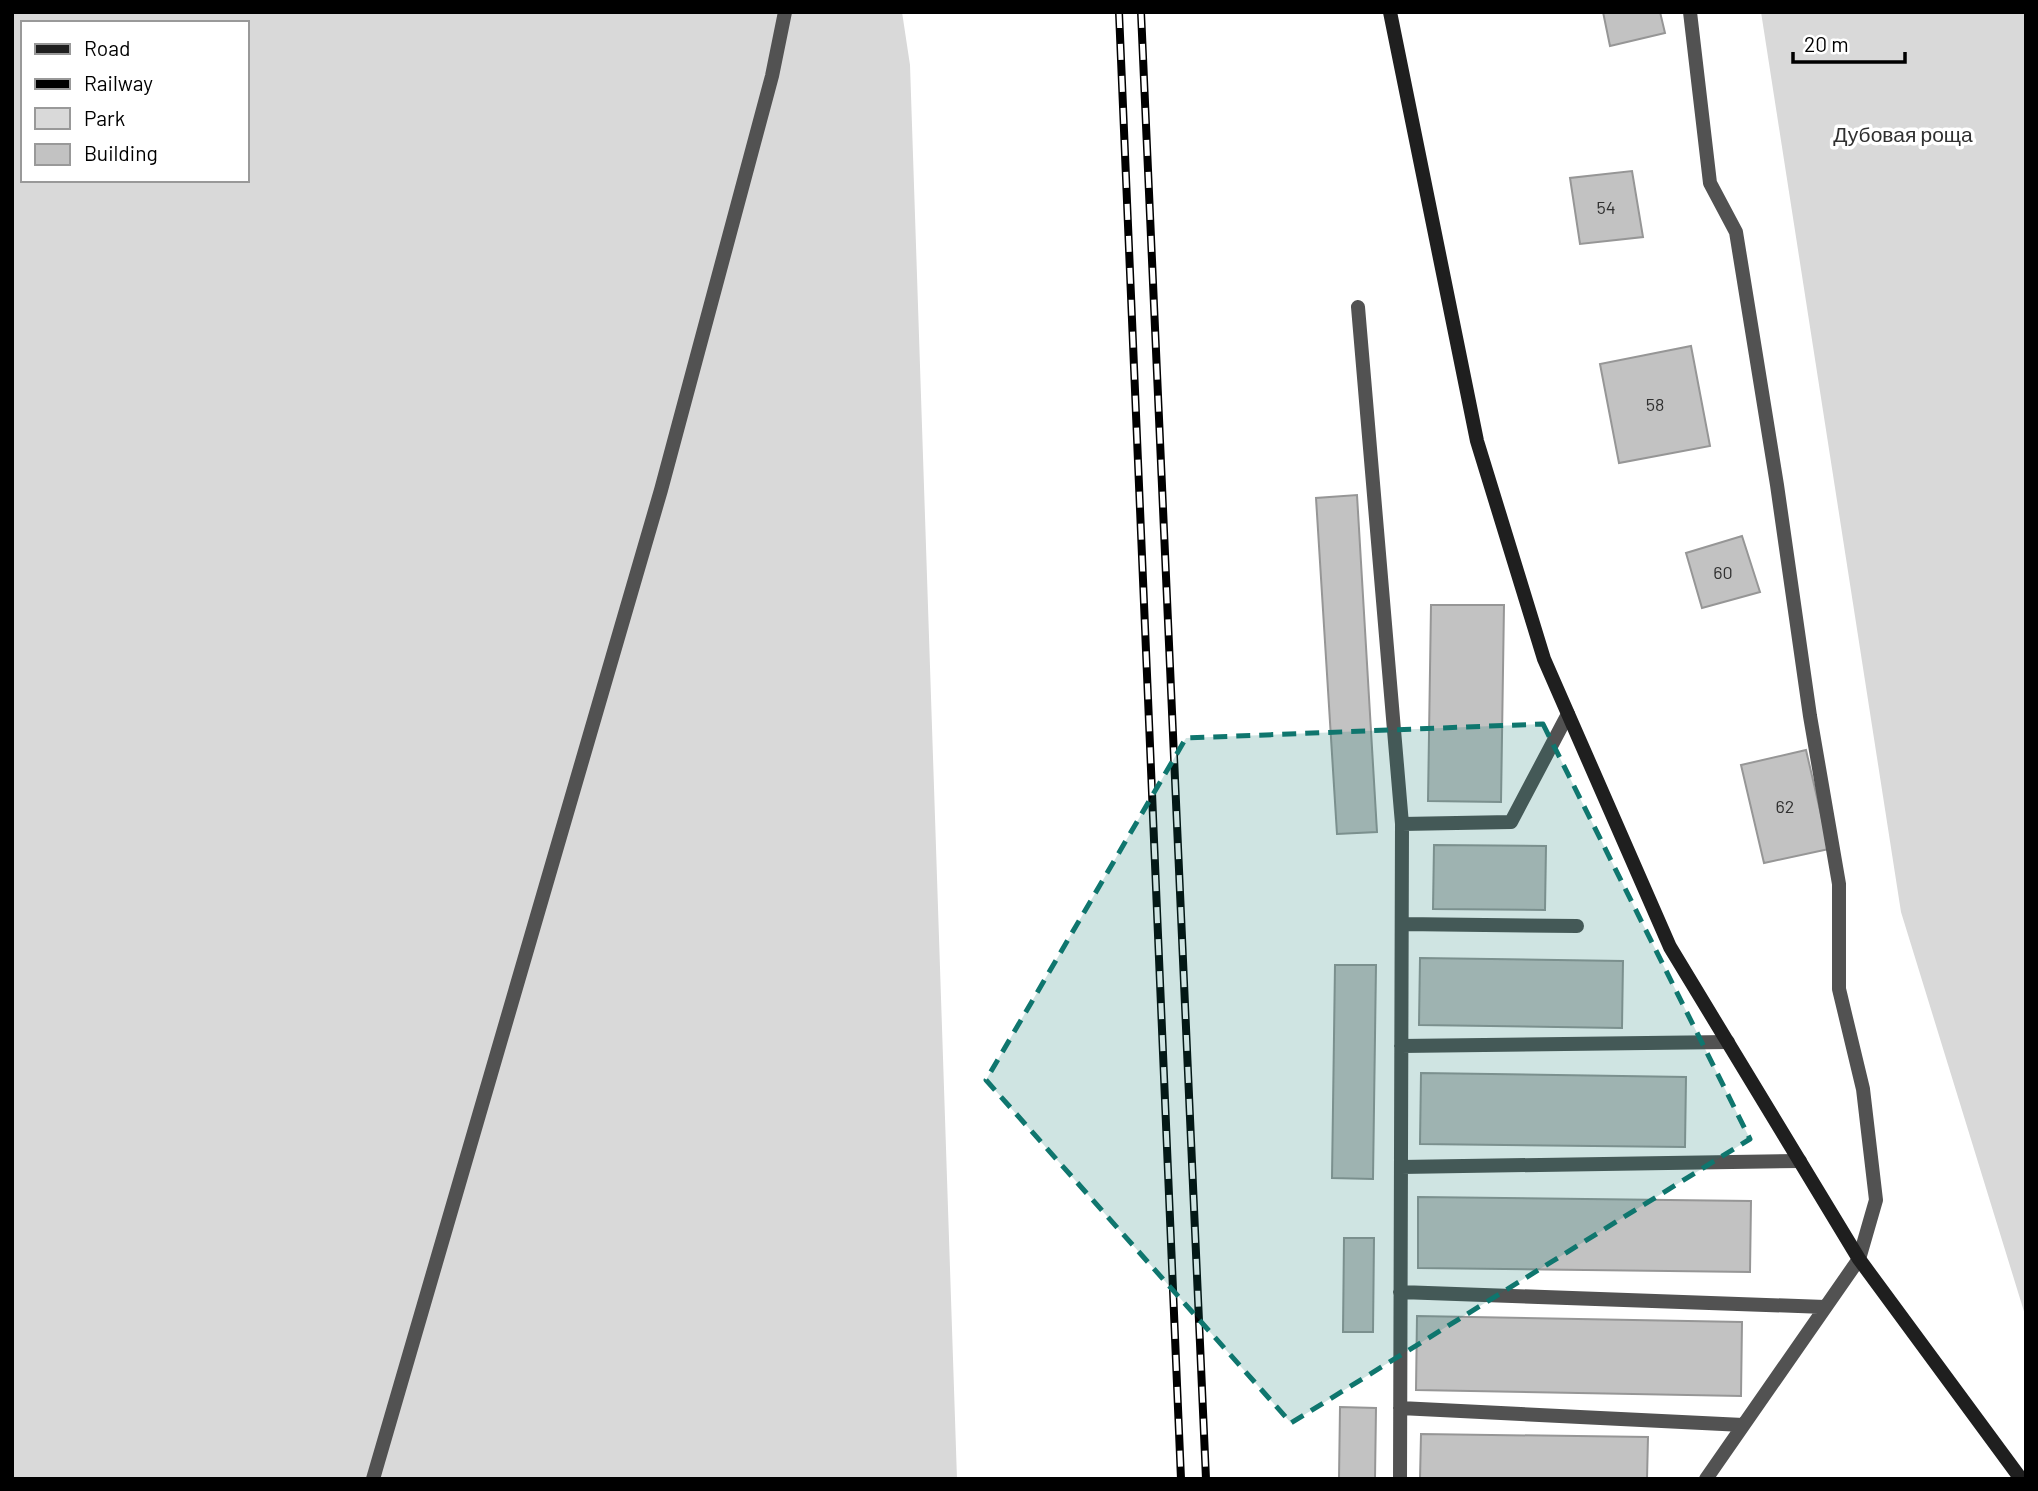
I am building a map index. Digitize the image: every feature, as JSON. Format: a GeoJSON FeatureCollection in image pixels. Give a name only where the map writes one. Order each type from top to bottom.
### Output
{"type":"FeatureCollection","features":[{"type":"Feature","properties":{"kind":"street"},"geometry":{"type":"LineString","coordinates":[[373,1479],[661,490],[772,76],[785,12]]}},
{"type":"Feature","properties":{"kind":"street"},"geometry":{"type":"LineString","coordinates":[[1390,12],[1477,441],[1544,659],[1670,947],[1859,1259],[2021,1479]]}},
{"type":"Feature","properties":{"kind":"street"},"geometry":{"type":"LineString","coordinates":[[1690,12],[1710,183],[1736,232],[1839,884],[1839,989],[1863,1088],[1876,1200],[1859,1259],[1706,1479]]}},
{"type":"Feature","properties":{"kind":"street"},"geometry":{"type":"LineString","coordinates":[[1358,307],[1402,824],[1400,1479]]}},
{"type":"Feature","properties":{"kind":"street"},"geometry":{"type":"LineString","coordinates":[[1402,824],[1511,822],[1568,714]]}},
{"type":"Feature","properties":{"kind":"street"},"geometry":{"type":"LineString","coordinates":[[1402,924],[1577,926]]}},
{"type":"Feature","properties":{"kind":"street"},"geometry":{"type":"LineString","coordinates":[[1401,1046],[1728,1042]]}},
{"type":"Feature","properties":{"kind":"street"},"geometry":{"type":"LineString","coordinates":[[1401,1167],[1800,1161]]}},
{"type":"Feature","properties":{"kind":"street"},"geometry":{"type":"LineString","coordinates":[[1401,1292],[1825,1307]]}},
{"type":"Feature","properties":{"kind":"street"},"geometry":{"type":"LineString","coordinates":[[1400,1408],[1743,1425]]}},
{"type":"Feature","properties":{"kind":"highlighted area"},"geometry":{"type":"Polygon","coordinates":[[[1543,724],[1750,1139],[1291,1423],[986,1080],[1186,738],[1543,724]]]}},
{"type":"Feature","properties":{"kind":"green space"},"geometry":{"type":"Polygon","coordinates":[[[12,12],[902,12],[910,65],[957,1479],[12,1479],[12,12]]]}},
{"type":"Feature","properties":{"kind":"green space","name":"Дубовая роща"},"geometry":{"type":"Polygon","coordinates":[[[1761,12],[2026,12],[2026,1318],[1901,912],[1761,12]]]}},
{"type":"Feature","properties":{"kind":"building"},"geometry":{"type":"Polygon","coordinates":[[[1603,12],[1660,12],[1665,33],[1610,46],[1603,12]]]}},
{"type":"Feature","properties":{"kind":"building"},"geometry":{"type":"Polygon","coordinates":[[[1632,171],[1643,237],[1580,244],[1570,178],[1632,171]]]}},
{"type":"Feature","properties":{"kind":"building"},"geometry":{"type":"Polygon","coordinates":[[[1691,346],[1710,446],[1619,463],[1600,364],[1691,346]]]}},
{"type":"Feature","properties":{"kind":"building"},"geometry":{"type":"Polygon","coordinates":[[[1357,495],[1377,832],[1337,834],[1316,498],[1357,495]]]}},
{"type":"Feature","properties":{"kind":"building"},"geometry":{"type":"Polygon","coordinates":[[[1742,536],[1760,592],[1702,608],[1686,553],[1742,536]]]}},
{"type":"Feature","properties":{"kind":"building"},"geometry":{"type":"Polygon","coordinates":[[[1431,605],[1504,605],[1501,802],[1428,801],[1431,605]]]}},
{"type":"Feature","properties":{"kind":"building"},"geometry":{"type":"Polygon","coordinates":[[[1806,750],[1829,849],[1764,863],[1741,765],[1806,750]]]}},
{"type":"Feature","properties":{"kind":"building"},"geometry":{"type":"Polygon","coordinates":[[[1434,845],[1546,846],[1545,910],[1433,909],[1434,845]]]}},
{"type":"Feature","properties":{"kind":"building"},"geometry":{"type":"Polygon","coordinates":[[[1420,958],[1623,961],[1622,1028],[1419,1025],[1420,958]]]}},
{"type":"Feature","properties":{"kind":"building"},"geometry":{"type":"Polygon","coordinates":[[[1335,965],[1376,965],[1373,1179],[1332,1178],[1335,965]]]}},
{"type":"Feature","properties":{"kind":"building"},"geometry":{"type":"Polygon","coordinates":[[[1421,1073],[1686,1077],[1685,1147],[1420,1144],[1421,1073]]]}},
{"type":"Feature","properties":{"kind":"building"},"geometry":{"type":"Polygon","coordinates":[[[1418,1197],[1751,1201],[1750,1272],[1418,1268],[1418,1197]]]}},
{"type":"Feature","properties":{"kind":"building"},"geometry":{"type":"Polygon","coordinates":[[[1344,1238],[1374,1238],[1373,1332],[1343,1332],[1344,1238]]]}},
{"type":"Feature","properties":{"kind":"building"},"geometry":{"type":"Polygon","coordinates":[[[1417,1316],[1742,1322],[1741,1396],[1416,1390],[1417,1316]]]}},
{"type":"Feature","properties":{"kind":"building"},"geometry":{"type":"Polygon","coordinates":[[[1340,1407],[1376,1408],[1375,1479],[1339,1479],[1340,1407]]]}},
{"type":"Feature","properties":{"kind":"building"},"geometry":{"type":"Polygon","coordinates":[[[1421,1434],[1648,1437],[1647,1479],[1420,1479],[1421,1434]]]}},
{"type":"Feature","properties":{"kind":"railway"},"geometry":{"type":"LineString","coordinates":[[1119,12],[1181,1479]]}},
{"type":"Feature","properties":{"kind":"railway"},"geometry":{"type":"LineString","coordinates":[[1141,12],[1206,1479]]}}]}
